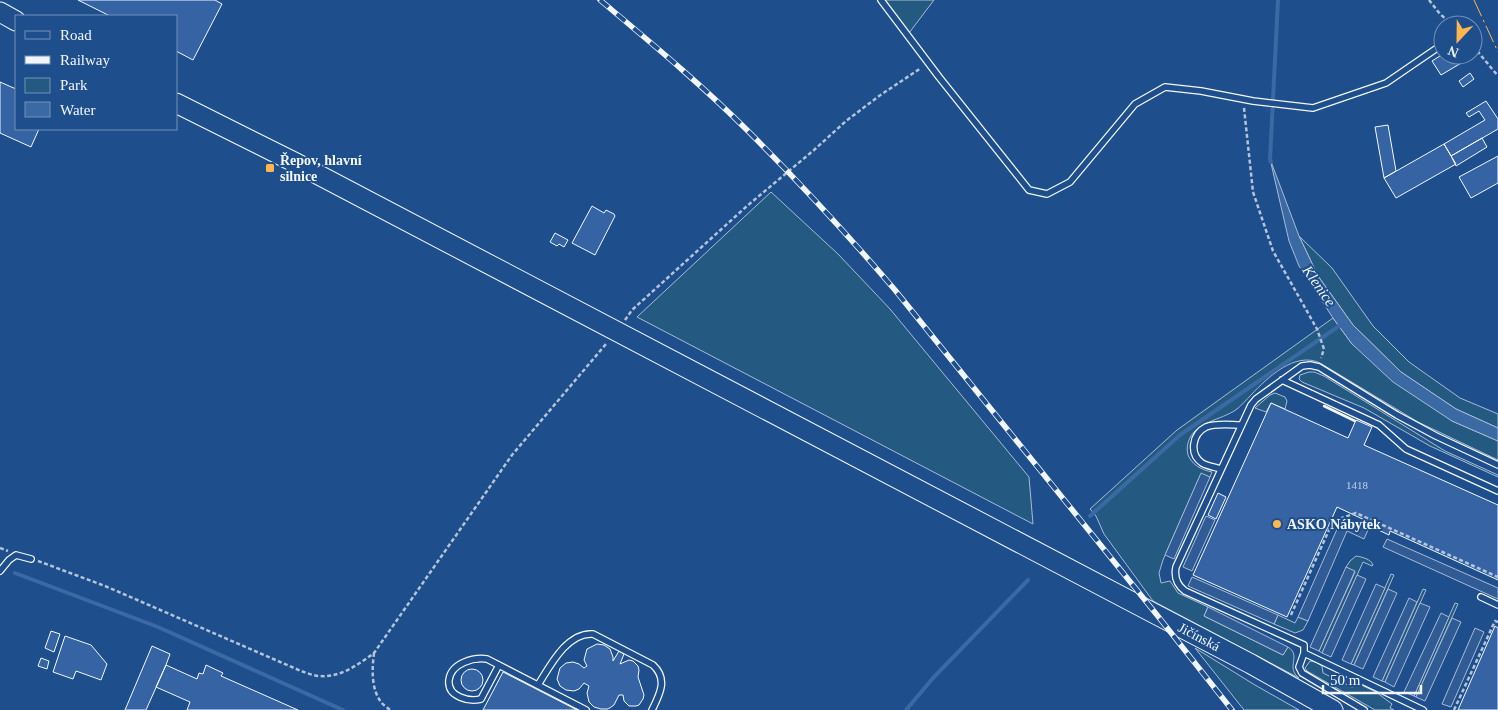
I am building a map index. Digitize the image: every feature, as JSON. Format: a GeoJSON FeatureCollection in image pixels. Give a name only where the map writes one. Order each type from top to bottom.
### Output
{"type":"FeatureCollection","features":[{"type":"Feature","properties":{"kind":"main road"},"geometry":{"type":"LineString","coordinates":[[0,12],[15,20]]}},
{"type":"Feature","properties":{"kind":"main road","name":"Jičínská"},"geometry":{"type":"LineString","coordinates":[[178,104],[296,163],[1251,664],[1333,710]]}},
{"type":"Feature","properties":{"kind":"lane"},"geometry":{"type":"LineString","coordinates":[[881,0],[928,63],[1029,190],[1047,194],[1070,182],[1135,104],[1165,87],[1201,90],[1243,98],[1253,102],[1313,108],[1386,83],[1433,51]]}},
{"type":"Feature","properties":{"kind":"lane"},"geometry":{"type":"LineString","coordinates":[[1364,710],[1302,673],[1299,668],[1304,653],[1304,645],[1185,592],[1178,584],[1175,574],[1176,567],[1251,405],[1256,399],[1302,366],[1319,367],[1397,415],[1436,436],[1498,465]]}},
{"type":"Feature","properties":{"kind":"lane"},"geometry":{"type":"LineString","coordinates":[[1282,380],[1380,425],[1406,449],[1498,491]]}},
{"type":"Feature","properties":{"kind":"lane"},"geometry":{"type":"LineString","coordinates":[[1220,469],[1205,464],[1196,457],[1193,448],[1196,438],[1206,428],[1216,425],[1241,425]]}},
{"type":"Feature","properties":{"kind":"lane"},"geometry":{"type":"LineString","coordinates":[[0,571],[9,560],[16,556],[31,559]]}},
{"type":"Feature","properties":{"kind":"lane"},"geometry":{"type":"LineString","coordinates":[[1481,597],[1498,605]]}},
{"type":"Feature","properties":{"kind":"lane"},"geometry":{"type":"LineString","coordinates":[[538,686],[548,669],[572,639],[582,634],[593,634],[657,668],[662,678],[662,688],[652,710]]}},
{"type":"Feature","properties":{"kind":"lane"},"geometry":{"type":"LineString","coordinates":[[1304,653],[1423,710]]}},
{"type":"Feature","properties":{"kind":"lane"},"geometry":{"type":"LineString","coordinates":[[500,665],[481,699],[462,699],[454,693],[449,681],[451,675],[460,665],[470,660],[487,659],[500,665],[538,686],[586,710]]}},
{"type":"Feature","properties":{"kind":"path"},"geometry":{"type":"LineString","coordinates":[[1429,0],[1441,15]]}},
{"type":"Feature","properties":{"kind":"path"},"geometry":{"type":"LineString","coordinates":[[1483,58],[1498,76]]}},
{"type":"Feature","properties":{"kind":"path"},"geometry":{"type":"LineString","coordinates":[[31,559],[105,586],[301,671],[321,677],[353,668],[374,653],[512,455],[616,332],[632,310],[846,121],[928,63]]}},
{"type":"Feature","properties":{"kind":"path"},"geometry":{"type":"LineString","coordinates":[[1243,98],[1253,192],[1273,251],[1317,329],[1324,349]]}},
{"type":"Feature","properties":{"kind":"path"},"geometry":{"type":"LineString","coordinates":[[1291,616],[1333,522],[1356,513],[1498,577]]}},
{"type":"Feature","properties":{"kind":"path"},"geometry":{"type":"LineString","coordinates":[[1454,710],[1495,620],[1498,622]]}},
{"type":"Feature","properties":{"kind":"path"},"geometry":{"type":"LineString","coordinates":[[374,653],[372,666],[375,686],[381,702],[390,710]]}},
{"type":"Feature","properties":{"kind":"green space"},"geometry":{"type":"Polygon","coordinates":[[[885,0],[934,0],[909,33],[885,0]]]}},
{"type":"Feature","properties":{"kind":"green space"},"geometry":{"type":"Polygon","coordinates":[[[771,192],[838,254],[890,309],[1029,477],[1033,524],[637,317],[771,192]]]}},
{"type":"Feature","properties":{"kind":"green space"},"geometry":{"type":"Polygon","coordinates":[[[1299,236],[1332,268],[1373,326],[1409,362],[1460,398],[1498,414],[1498,428],[1456,409],[1401,372],[1353,325],[1318,276],[1299,236]]]}},
{"type":"Feature","properties":{"kind":"green space"},"geometry":{"type":"Polygon","coordinates":[[[1333,318],[1352,344],[1452,421],[1498,441],[1498,460],[1418,422],[1320,363],[1311,360],[1291,363],[1282,368],[1265,381],[1237,409],[1196,430],[1188,443],[1188,455],[1192,462],[1212,472],[1210,477],[1201,474],[1163,560],[1159,573],[1161,583],[1170,581],[1178,593],[1208,607],[1204,616],[1283,655],[1288,647],[1294,654],[1293,670],[1299,678],[1153,601],[1104,534],[1096,516],[1090,509],[1177,430],[1333,318]]]}},
{"type":"Feature","properties":{"kind":"green space"},"geometry":{"type":"Polygon","coordinates":[[[1309,372],[1324,376],[1445,451],[1498,475],[1498,477],[1430,446],[1364,408],[1302,382],[1299,379],[1300,375],[1309,372]]]}},
{"type":"Feature","properties":{"kind":"green space"},"geometry":{"type":"Polygon","coordinates":[[[1275,393],[1285,397],[1287,401],[1285,409],[1271,403],[1266,412],[1255,408],[1270,395],[1275,393]]]}},
{"type":"Feature","properties":{"kind":"green space"},"geometry":{"type":"Polygon","coordinates":[[[1356,556],[1368,560],[1373,565],[1363,562],[1322,653],[1319,651],[1355,572],[1346,567],[1356,556]]]}},
{"type":"Feature","properties":{"kind":"green space"},"geometry":{"type":"Polygon","coordinates":[[[1391,574],[1394,575],[1354,665],[1351,664],[1391,574]]]}},
{"type":"Feature","properties":{"kind":"green space"},"geometry":{"type":"Polygon","coordinates":[[[1423,589],[1426,590],[1385,682],[1382,681],[1423,589]]]}},
{"type":"Feature","properties":{"kind":"green space"},"geometry":{"type":"Polygon","coordinates":[[[1455,603],[1458,604],[1416,697],[1414,696],[1455,603]]]}},
{"type":"Feature","properties":{"kind":"green space"},"geometry":{"type":"Polygon","coordinates":[[[1278,615],[1295,623],[1298,617],[1308,621],[1303,630],[1295,633],[1274,624],[1278,615]]]}},
{"type":"Feature","properties":{"kind":"green space"},"geometry":{"type":"Polygon","coordinates":[[[1195,648],[1255,685],[1299,710],[1244,710],[1195,648]]]}},
{"type":"Feature","properties":{"kind":"green space"},"geometry":{"type":"Polygon","coordinates":[[[1310,661],[1322,666],[1323,673],[1352,687],[1359,684],[1376,692],[1392,704],[1390,708],[1394,710],[1375,710],[1307,671],[1305,668],[1310,661]]]}},
{"type":"Feature","properties":{"kind":"shaded area"},"geometry":{"type":"Polygon","coordinates":[[[1201,473],[1210,477],[1174,559],[1165,555],[1201,473]]]}},
{"type":"Feature","properties":{"kind":"shaded area"},"geometry":{"type":"Polygon","coordinates":[[[1206,516],[1215,520],[1192,571],[1183,567],[1206,516]]]}},
{"type":"Feature","properties":{"kind":"shaded area"},"geometry":{"type":"Polygon","coordinates":[[[1351,522],[1368,530],[1364,539],[1347,531],[1351,522]]]}},
{"type":"Feature","properties":{"kind":"shaded area"},"geometry":{"type":"Polygon","coordinates":[[[1338,527],[1347,531],[1308,621],[1298,617],[1338,527]]]}},
{"type":"Feature","properties":{"kind":"shaded area"},"geometry":{"type":"Polygon","coordinates":[[[1387,539],[1498,588],[1498,599],[1383,547],[1387,539]]]}},
{"type":"Feature","properties":{"kind":"shaded area"},"geometry":{"type":"Polygon","coordinates":[[[1346,567],[1355,571],[1319,651],[1310,647],[1346,567]]]}},
{"type":"Feature","properties":{"kind":"shaded area"},"geometry":{"type":"Polygon","coordinates":[[[1357,575],[1366,579],[1331,657],[1322,653],[1357,575]]]}},
{"type":"Feature","properties":{"kind":"shaded area"},"geometry":{"type":"Polygon","coordinates":[[[1192,577],[1278,615],[1274,624],[1188,586],[1192,577]]]}},
{"type":"Feature","properties":{"kind":"shaded area"},"geometry":{"type":"Polygon","coordinates":[[[1376,584],[1385,588],[1351,664],[1342,660],[1376,584]]]}},
{"type":"Feature","properties":{"kind":"shaded area"},"geometry":{"type":"Polygon","coordinates":[[[1388,589],[1397,593],[1363,669],[1354,665],[1388,589]]]}},
{"type":"Feature","properties":{"kind":"shaded area"},"geometry":{"type":"Polygon","coordinates":[[[1409,598],[1417,602],[1382,681],[1373,677],[1409,598]]]}},
{"type":"Feature","properties":{"kind":"shaded area"},"geometry":{"type":"Polygon","coordinates":[[[1420,603],[1430,607],[1394,687],[1385,682],[1420,603]]]}},
{"type":"Feature","properties":{"kind":"shaded area"},"geometry":{"type":"Polygon","coordinates":[[[1208,607],[1288,647],[1283,655],[1204,616],[1208,607]]]}},
{"type":"Feature","properties":{"kind":"shaded area"},"geometry":{"type":"Polygon","coordinates":[[[1441,613],[1449,617],[1414,696],[1404,692],[1441,613]]]}},
{"type":"Feature","properties":{"kind":"shaded area"},"geometry":{"type":"Polygon","coordinates":[[[1452,618],[1461,622],[1425,701],[1416,697],[1452,618]]]}},
{"type":"Feature","properties":{"kind":"shaded area"},"geometry":{"type":"Polygon","coordinates":[[[1475,628],[1484,632],[1451,707],[1442,704],[1475,628]]]}},
{"type":"Feature","properties":{"kind":"water","name":"Klenice"},"geometry":{"type":"Polygon","coordinates":[[[1270,159],[1299,236],[1318,276],[1353,325],[1401,372],[1456,409],[1498,428],[1498,441],[1452,421],[1393,382],[1352,344],[1299,266],[1289,241],[1270,159]]]}},
{"type":"Feature","properties":{"kind":"building"},"geometry":{"type":"Polygon","coordinates":[[[78,0],[215,0],[222,4],[193,60],[178,52],[178,15],[108,15],[78,0]]]}},
{"type":"Feature","properties":{"kind":"building"},"geometry":{"type":"Polygon","coordinates":[[[1435,65],[1458,65],[1441,75],[1435,65]]]}},
{"type":"Feature","properties":{"kind":"building"},"geometry":{"type":"Polygon","coordinates":[[[1470,73],[1474,79],[1463,87],[1459,81],[1470,73]]]}},
{"type":"Feature","properties":{"kind":"building"},"geometry":{"type":"Polygon","coordinates":[[[0,82],[15,89],[15,130],[39,130],[31,147],[0,133],[0,82]]]}},
{"type":"Feature","properties":{"kind":"building"},"geometry":{"type":"Polygon","coordinates":[[[1486,101],[1498,119],[1498,129],[1451,156],[1444,144],[1485,120],[1479,111],[1469,117],[1466,113],[1486,101]]]}},
{"type":"Feature","properties":{"kind":"building"},"geometry":{"type":"Polygon","coordinates":[[[1388,125],[1396,171],[1384,178],[1375,127],[1388,125]]]}},
{"type":"Feature","properties":{"kind":"building"},"geometry":{"type":"Polygon","coordinates":[[[1482,138],[1487,147],[1456,166],[1451,156],[1482,138]]]}},
{"type":"Feature","properties":{"kind":"building"},"geometry":{"type":"Polygon","coordinates":[[[1444,144],[1456,164],[1396,198],[1384,178],[1444,144]]]}},
{"type":"Feature","properties":{"kind":"building"},"geometry":{"type":"Polygon","coordinates":[[[1498,156],[1498,183],[1471,198],[1459,177],[1498,156]]]}},
{"type":"Feature","properties":{"kind":"building"},"geometry":{"type":"Polygon","coordinates":[[[592,206],[604,213],[606,210],[615,216],[595,255],[572,243],[592,206]]]}},
{"type":"Feature","properties":{"kind":"building"},"geometry":{"type":"Polygon","coordinates":[[[555,233],[568,240],[564,247],[550,242],[555,233]]]}},
{"type":"Feature","properties":{"kind":"building"},"geometry":{"type":"Polygon","coordinates":[[[1271,403],[1348,438],[1356,420],[1372,427],[1364,445],[1498,505],[1498,580],[1390,531],[1389,535],[1370,526],[1371,523],[1337,507],[1287,617],[1193,575],[1271,403]]]}},
{"type":"Feature","properties":{"kind":"building"},"geometry":{"type":"Polygon","coordinates":[[[1218,493],[1226,497],[1216,519],[1208,515],[1218,493]]]}},
{"type":"Feature","properties":{"kind":"building"},"geometry":{"type":"Polygon","coordinates":[[[1495,626],[1498,628],[1498,710],[1458,710],[1495,626]]]}},
{"type":"Feature","properties":{"kind":"building"},"geometry":{"type":"Polygon","coordinates":[[[51,631],[60,634],[54,652],[45,648],[51,631]]]}},
{"type":"Feature","properties":{"kind":"building"},"geometry":{"type":"Polygon","coordinates":[[[65,636],[91,645],[107,664],[101,680],[76,671],[73,679],[53,672],[65,636]]]}},
{"type":"Feature","properties":{"kind":"building"},"geometry":{"type":"Polygon","coordinates":[[[597,644],[604,645],[610,649],[613,661],[619,651],[624,654],[620,664],[629,660],[638,666],[638,677],[644,695],[639,705],[629,706],[624,701],[623,695],[619,695],[614,705],[608,709],[601,709],[594,707],[589,702],[587,693],[589,686],[584,683],[579,689],[574,691],[566,690],[560,686],[557,679],[560,668],[566,663],[573,662],[584,668],[587,666],[584,660],[587,649],[597,644]]]}},
{"type":"Feature","properties":{"kind":"building"},"geometry":{"type":"Polygon","coordinates":[[[152,646],[170,654],[166,665],[146,710],[125,710],[152,646]]]}},
{"type":"Feature","properties":{"kind":"building"},"geometry":{"type":"Polygon","coordinates":[[[41,658],[49,661],[47,669],[38,666],[41,658]]]}},
{"type":"Feature","properties":{"kind":"building"},"geometry":{"type":"Polygon","coordinates":[[[166,665],[197,679],[199,673],[203,674],[206,665],[223,673],[221,676],[298,710],[187,710],[190,702],[156,687],[166,665]]]}},
{"type":"Feature","properties":{"kind":"building"},"geometry":{"type":"Polygon","coordinates":[[[472,669],[480,672],[483,680],[480,688],[472,691],[464,688],[461,680],[464,672],[472,669]]]}},
{"type":"Feature","properties":{"kind":"building"},"geometry":{"type":"Polygon","coordinates":[[[503,672],[577,710],[483,710],[503,672]]]}},
{"type":"Feature","properties":{"kind":"waterway","name":"Klenice"},"geometry":{"type":"LineString","coordinates":[[1271,162],[1278,0]]}},
{"type":"Feature","properties":{"kind":"waterway"},"geometry":{"type":"LineString","coordinates":[[1090,516],[1180,435],[1342,324]]}},
{"type":"Feature","properties":{"kind":"waterway"},"geometry":{"type":"LineString","coordinates":[[15,573],[158,627],[343,710]]}},
{"type":"Feature","properties":{"kind":"waterway"},"geometry":{"type":"LineString","coordinates":[[906,710],[933,678],[1028,580]]}},
{"type":"Feature","properties":{"kind":"railway"},"geometry":{"type":"LineString","coordinates":[[600,0],[730,114],[786,170],[859,249],[895,290],[1232,710]]}},
{"type":"Feature","properties":{"kind":"wall"},"geometry":{"type":"LineString","coordinates":[[1324,406],[1355,421]]}},
{"type":"Feature","properties":{"kind":"power"},"geometry":{"type":"LineString","coordinates":[[1474,0],[1498,52]]}},
{"type":"Feature","properties":{"kind":"place","name":"Řepov, hlavní silnice"},"geometry":{"type":"Point","coordinates":[270,168]}},
{"type":"Feature","properties":{"kind":"place","name":"ASKO Nábytek"},"geometry":{"type":"Point","coordinates":[1277,524]}}]}
